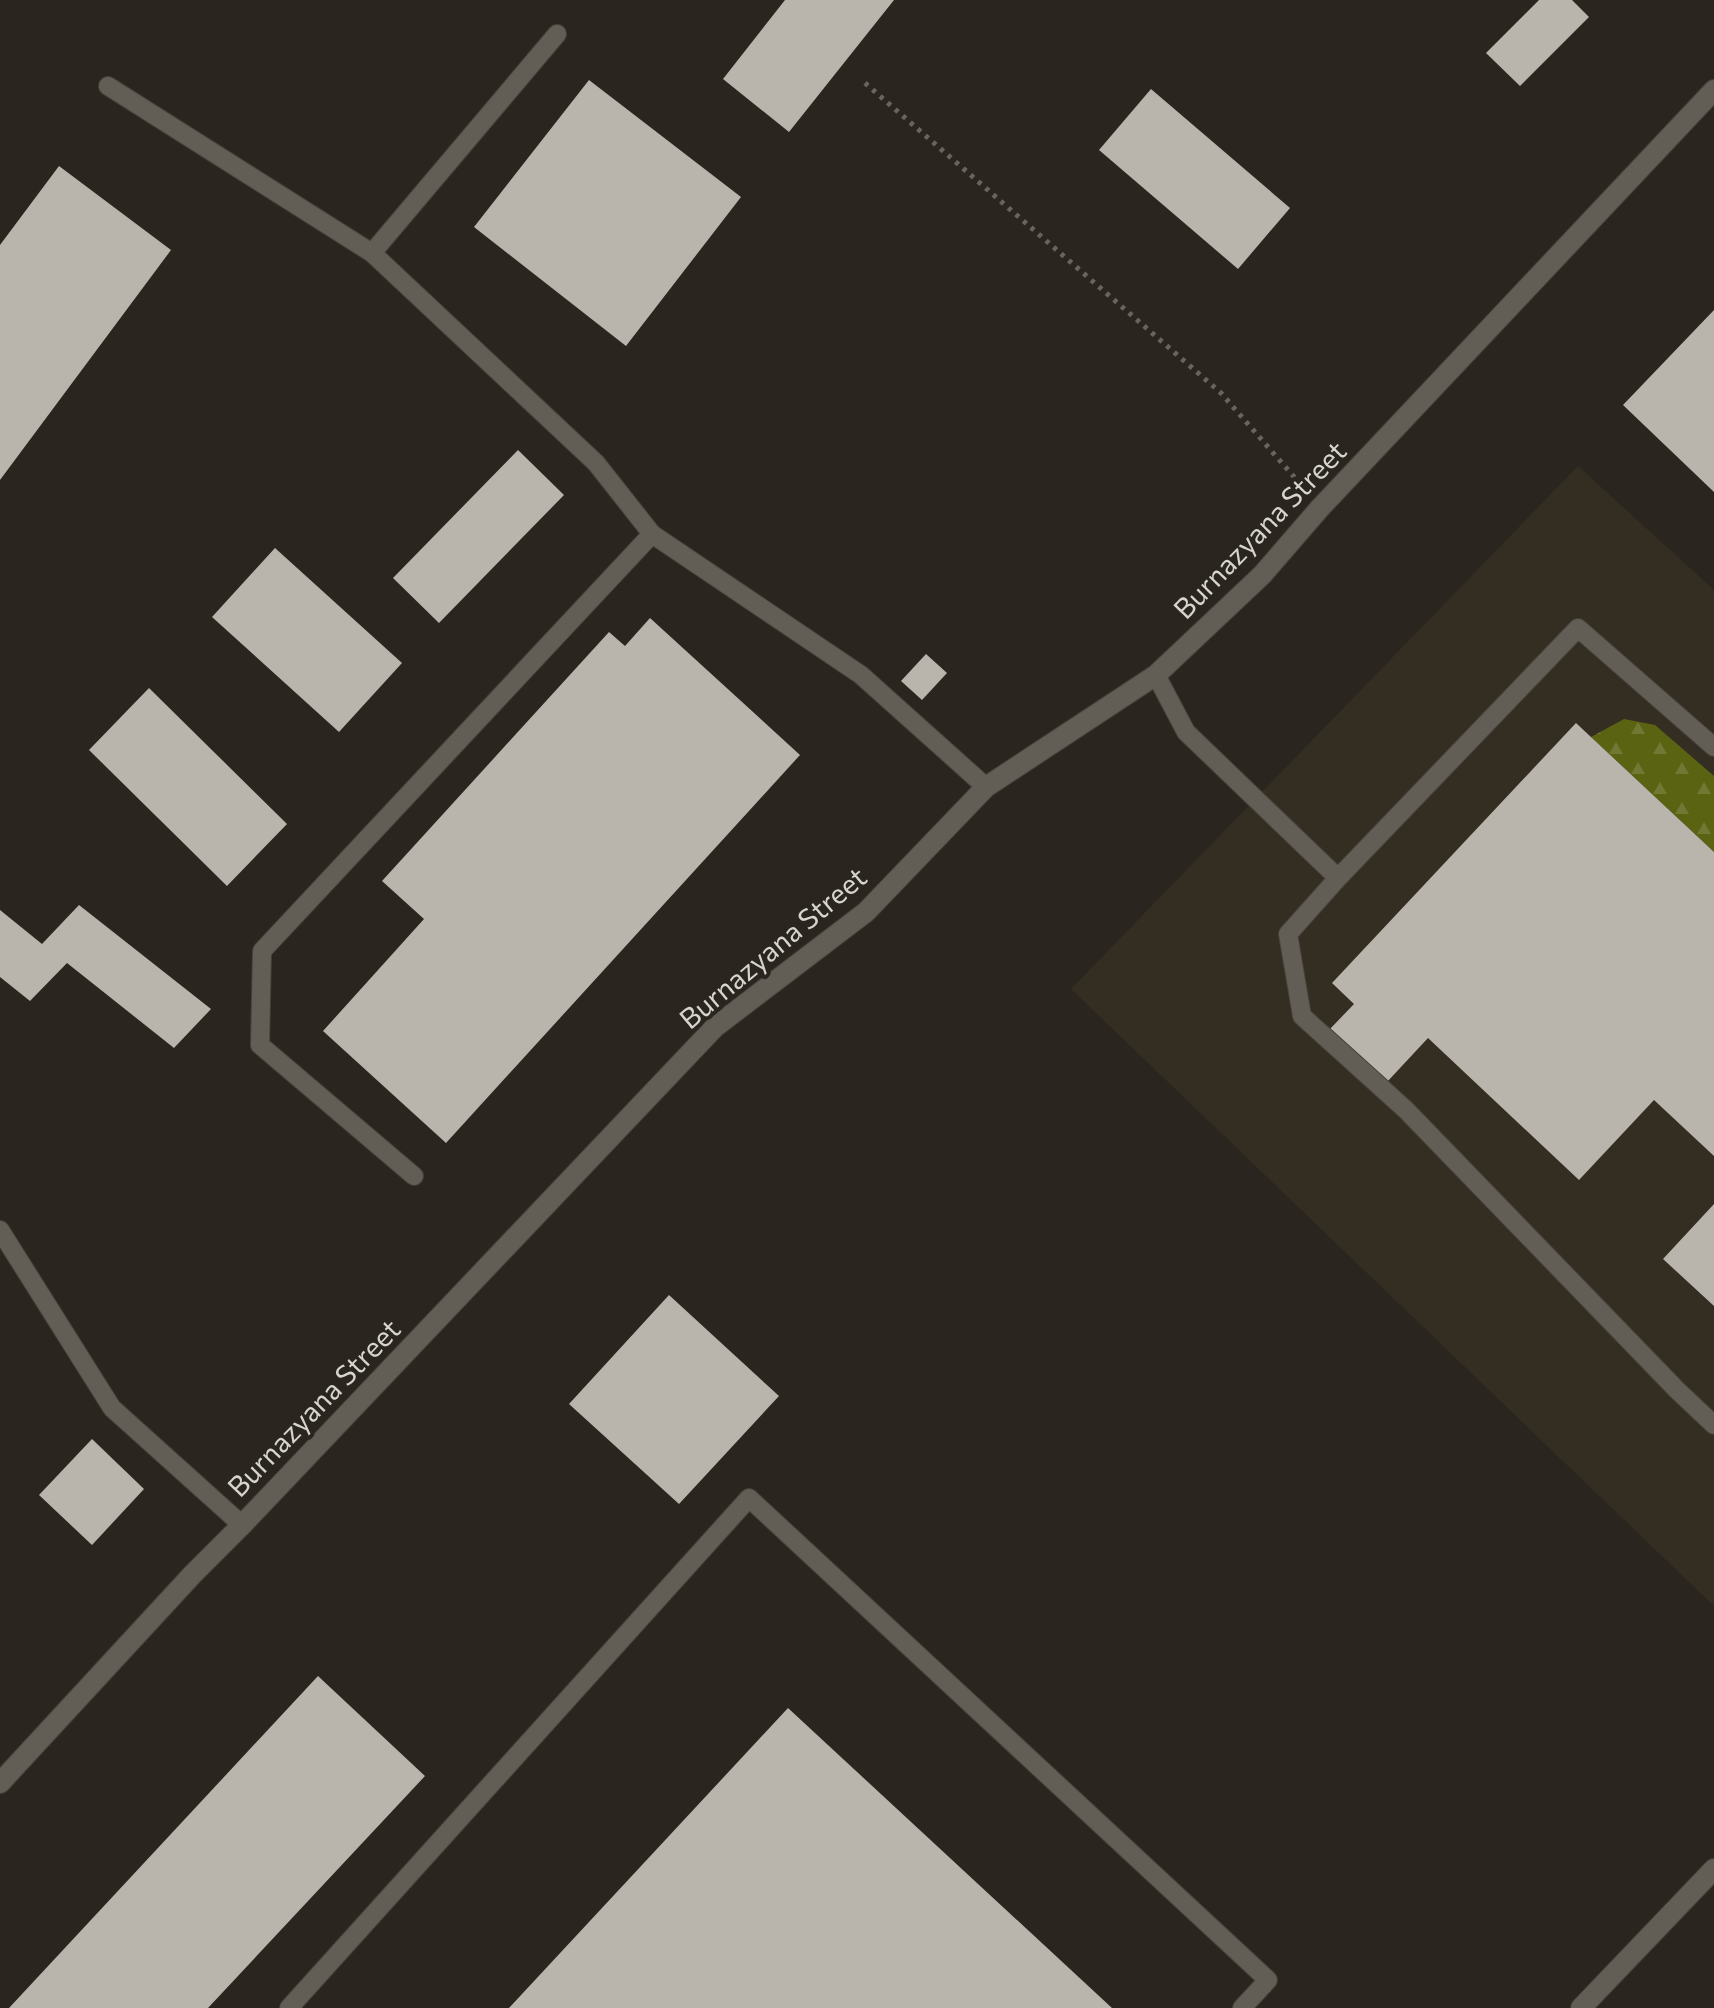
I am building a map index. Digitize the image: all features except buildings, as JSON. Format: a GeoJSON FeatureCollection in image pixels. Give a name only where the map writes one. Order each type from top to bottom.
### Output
{"type":"FeatureCollection","features":[{"type":"Feature","properties":{"kind":"street","name":"Burnazyana Street"},"geometry":{"type":"LineString","coordinates":[[0,1783],[192,1575],[715,1027],[866,912],[986,787],[1156,675],[1262,575],[1320,508],[1714,90]]}},
{"type":"Feature","properties":{"kind":"street"},"geometry":{"type":"LineString","coordinates":[[1581,2008],[1714,1869]]}},
{"type":"Feature","properties":{"kind":"lane"},"geometry":{"type":"LineString","coordinates":[[372,253],[557,34]]}},
{"type":"Feature","properties":{"kind":"lane"},"geometry":{"type":"LineString","coordinates":[[108,86],[372,253],[596,463],[652,534],[861,675],[986,787]]}},
{"type":"Feature","properties":{"kind":"lane"},"geometry":{"type":"LineString","coordinates":[[414,1176],[260,1045],[262,951],[652,534]]}},
{"type":"Feature","properties":{"kind":"lane"},"geometry":{"type":"LineString","coordinates":[[1714,747],[1578,628],[1288,934],[1302,1016],[1406,1110],[1714,1425]]}},
{"type":"Feature","properties":{"kind":"lane"},"geometry":{"type":"LineString","coordinates":[[1156,675],[1186,732],[1338,878]]}},
{"type":"Feature","properties":{"kind":"lane"},"geometry":{"type":"LineString","coordinates":[[0,1230],[112,1408],[242,1525]]}},
{"type":"Feature","properties":{"kind":"lane"},"geometry":{"type":"LineString","coordinates":[[289,2008],[749,1498],[1268,1980],[1242,2008]]}},
{"type":"Feature","properties":{"kind":"path"},"geometry":{"type":"LineString","coordinates":[[865,83],[1221,393],[1320,508]]}},
{"type":"Feature","properties":{"kind":"shaded area"},"geometry":{"type":"Polygon","coordinates":[[[1578,466],[1714,590],[1714,1606],[1071,989],[1578,466]]]}},
{"type":"Feature","properties":{"kind":"green space"},"geometry":{"type":"Polygon","coordinates":[[[1624,719],[1655,725],[1714,776],[1714,852],[1591,737],[1624,719]]]}}]}
